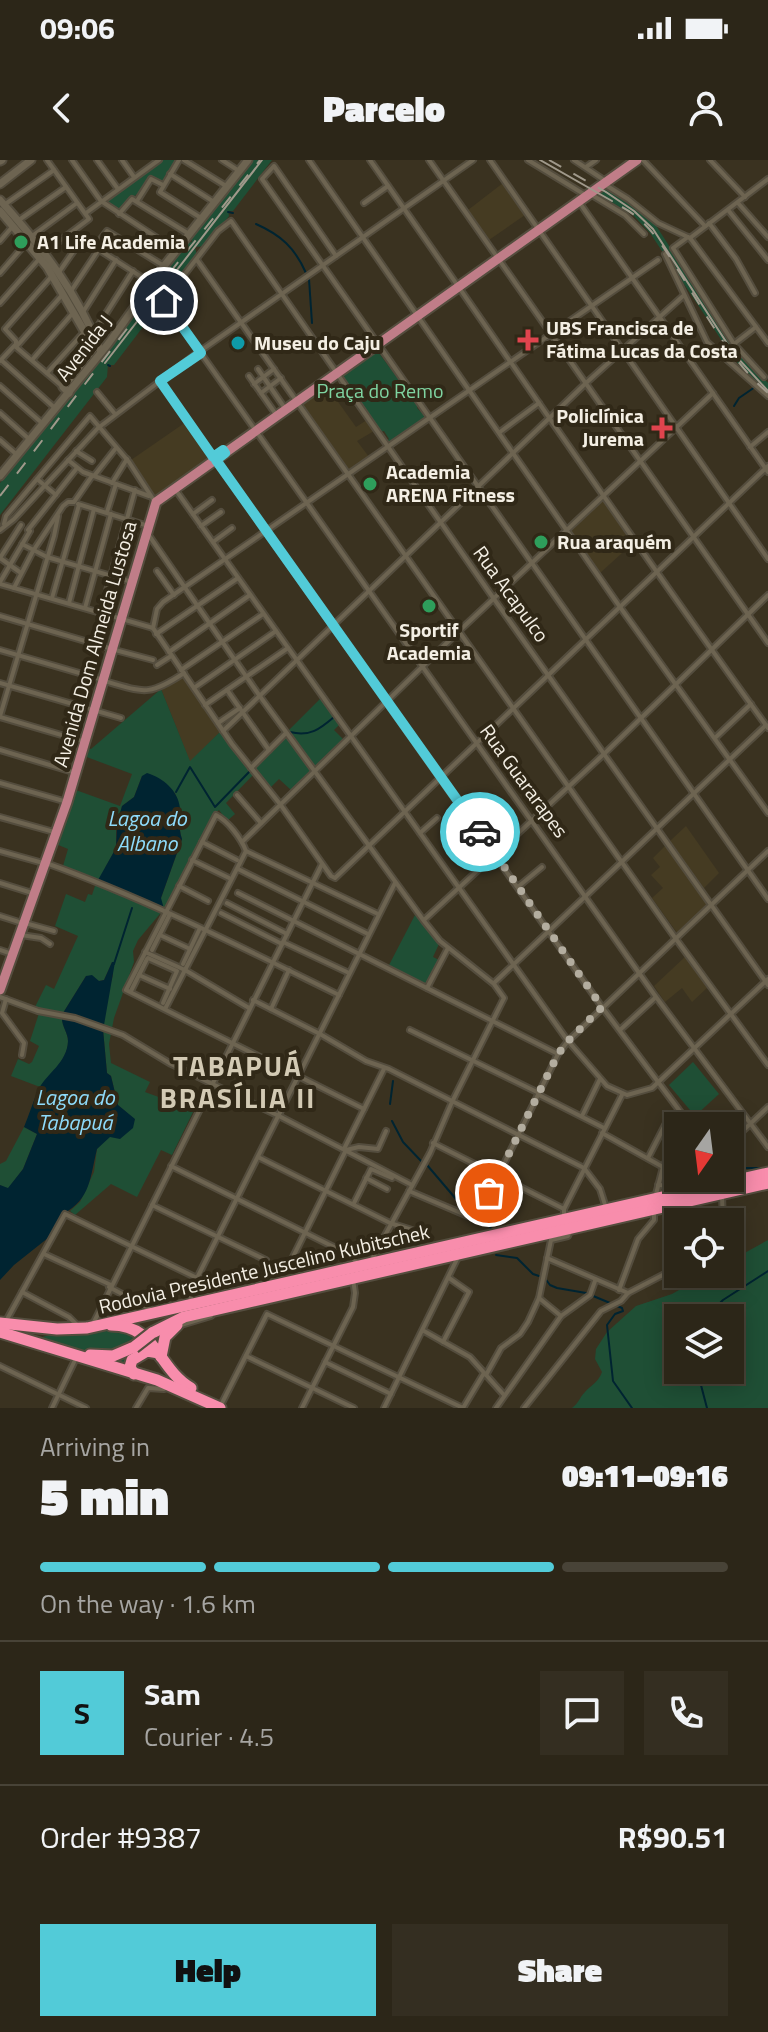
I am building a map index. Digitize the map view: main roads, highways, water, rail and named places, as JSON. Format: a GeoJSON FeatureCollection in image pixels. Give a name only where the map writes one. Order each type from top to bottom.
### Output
{"type":"FeatureCollection","features":[{"type":"Feature","properties":{"kind":"highway","name":"Rodovia Presidente Juscelino Kubitschek"},"geometry":{"type":"LineString","coordinates":[[744,1176],[768,1173]]}},
{"type":"Feature","properties":{"kind":"highway","name":"Rodovia Presidente Juscelino Kubitschek"},"geometry":{"type":"LineString","coordinates":[[566,1220],[768,1183]]}},
{"type":"Feature","properties":{"kind":"highway","name":"Rodovia Presidente Juscelino Kubitschek"},"geometry":{"type":"LineString","coordinates":[[1,1331],[96,1357],[113,1356],[134,1347],[177,1319],[458,1257],[566,1220],[607,1210],[654,1205],[692,1192]]}},
{"type":"Feature","properties":{"kind":"highway","name":"Rodovia Presidente Juscelino Kubitschek"},"geometry":{"type":"LineString","coordinates":[[1,1331],[89,1327],[155,1313],[193,1301],[504,1239]]}},
{"type":"Feature","properties":{"kind":"highway"},"geometry":{"type":"LineString","coordinates":[[160,1355],[165,1337],[175,1326],[246,1303]]}},
{"type":"Feature","properties":{"kind":"highway"},"geometry":{"type":"LineString","coordinates":[[89,1327],[130,1327],[145,1336],[168,1367],[187,1385],[223,1407]]}},
{"type":"Feature","properties":{"kind":"highway"},"geometry":{"type":"LineString","coordinates":[[1,1331],[157,1380],[223,1407]]}},
{"type":"Feature","properties":{"kind":"highway"},"geometry":{"type":"LineString","coordinates":[[134,1374],[130,1367],[132,1360],[147,1351],[160,1355]]}},
{"type":"Feature","properties":{"kind":"highway"},"geometry":{"type":"LineString","coordinates":[[157,1380],[168,1375],[168,1367]]}},
{"type":"Feature","properties":{"kind":"main road","name":"Avenida Dom Almeida Lustosa"},"geometry":{"type":"LineString","coordinates":[[604,182],[630,160]]}},
{"type":"Feature","properties":{"kind":"main road","name":"Avenida Dom Almeida Lustosa"},"geometry":{"type":"LineString","coordinates":[[0,981],[8,953],[24,923],[65,802],[152,498],[224,452],[538,228],[640,160]]}},
{"type":"Feature","properties":{"kind":"main road","name":"Avenida Dom Almeida Lustosa"},"geometry":{"type":"LineString","coordinates":[[255,429],[296,400]]}},
{"type":"Feature","properties":{"kind":"main road","name":"Avenida Dom Almeida Lustosa"},"geometry":{"type":"LineString","coordinates":[[144,533],[155,504],[215,458]]}},
{"type":"Feature","properties":{"kind":"main road","name":"Avenida Dom Almeida Lustosa"},"geometry":{"type":"LineString","coordinates":[[49,852],[88,728]]}},
{"type":"Feature","properties":{"kind":"main road","name":"Avenida Dom Almeida Lustosa"},"geometry":{"type":"LineString","coordinates":[[2,995],[8,953],[21,935],[45,863]]}},
{"type":"Feature","properties":{"kind":"water","name":"Lagoa do Albano"},"geometry":{"type":"Polygon","coordinates":[[[147,773],[169,786],[180,808],[182,839],[161,898],[164,909],[98,880],[116,848],[117,824],[122,806],[134,797],[142,776],[147,773]]]}},
{"type":"Feature","properties":{"kind":"water","name":"Lagoa do Tabapuá"},"geometry":{"type":"Polygon","coordinates":[[[112,962],[115,962],[104,1025],[63,1013],[86,976],[104,980],[112,962]]]}},
{"type":"Feature","properties":{"kind":"water","name":"Lagoa do Tabapuá"},"geometry":{"type":"Polygon","coordinates":[[[62,1016],[103,1029],[107,1073],[111,1076],[118,1105],[135,1119],[133,1128],[120,1139],[110,1137],[97,1149],[88,1186],[79,1201],[63,1214],[53,1234],[0,1280],[0,1185],[8,1188],[23,1169],[37,1134],[24,1127],[38,1090],[67,1049],[68,1038],[62,1016]]]}},
{"type":"Feature","properties":{"kind":"waterway"},"geometry":{"type":"LineString","coordinates":[[0,206],[19,229]]}},
{"type":"Feature","properties":{"kind":"waterway"},"geometry":{"type":"LineString","coordinates":[[228,212],[233,213]]}},
{"type":"Feature","properties":{"kind":"waterway"},"geometry":{"type":"LineString","coordinates":[[256,224],[286,243],[306,273]]}},
{"type":"Feature","properties":{"kind":"waterway"},"geometry":{"type":"LineString","coordinates":[[309,279],[312,323]]}},
{"type":"Feature","properties":{"kind":"waterway"},"geometry":{"type":"LineString","coordinates":[[734,406],[739,398],[755,387]]}},
{"type":"Feature","properties":{"kind":"waterway"},"geometry":{"type":"LineString","coordinates":[[290,732],[314,731],[334,717]]}},
{"type":"Feature","properties":{"kind":"waterway"},"geometry":{"type":"LineString","coordinates":[[256,766],[279,742]]}},
{"type":"Feature","properties":{"kind":"waterway"},"geometry":{"type":"LineString","coordinates":[[176,792],[190,767],[215,807],[250,771]]}},
{"type":"Feature","properties":{"kind":"waterway"},"geometry":{"type":"LineString","coordinates":[[114,964],[132,908]]}},
{"type":"Feature","properties":{"kind":"waterway"},"geometry":{"type":"LineString","coordinates":[[390,1104],[393,1081]]}},
{"type":"Feature","properties":{"kind":"waterway"},"geometry":{"type":"LineString","coordinates":[[392,1121],[403,1142],[423,1163]]}},
{"type":"Feature","properties":{"kind":"waterway"},"geometry":{"type":"LineString","coordinates":[[427,1165],[456,1199]]}},
{"type":"Feature","properties":{"kind":"waterway"},"geometry":{"type":"LineString","coordinates":[[744,1168],[763,1168]]}},
{"type":"Feature","properties":{"kind":"waterway"},"geometry":{"type":"LineString","coordinates":[[458,1201],[485,1219],[492,1230]]}},
{"type":"Feature","properties":{"kind":"waterway"},"geometry":{"type":"LineString","coordinates":[[496,1255],[517,1258],[539,1276]]}},
{"type":"Feature","properties":{"kind":"waterway"},"geometry":{"type":"LineString","coordinates":[[719,1304],[768,1271]]}},
{"type":"Feature","properties":{"kind":"waterway"},"geometry":{"type":"LineString","coordinates":[[544,1277],[557,1288],[586,1293],[622,1308],[623,1311],[615,1314],[607,1325],[613,1381],[632,1408]]}},
{"type":"Feature","properties":{"kind":"waterway"},"geometry":{"type":"LineString","coordinates":[[701,1384],[707,1408]]}},
{"type":"Feature","properties":{"kind":"tram line"},"geometry":{"type":"LineString","coordinates":[[105,363],[262,160]]}},
{"type":"Feature","properties":{"kind":"tram line"},"geometry":{"type":"LineString","coordinates":[[540,160],[612,201]]}},
{"type":"Feature","properties":{"kind":"tram line"},"geometry":{"type":"LineString","coordinates":[[606,192],[653,229],[734,354],[768,391]]}},
{"type":"Feature","properties":{"kind":"railway"},"geometry":{"type":"LineString","coordinates":[[0,496],[167,276],[260,160]]}},
{"type":"Feature","properties":{"kind":"railway"},"geometry":{"type":"LineString","coordinates":[[549,160],[606,192]]}},
{"type":"Feature","properties":{"kind":"railway"},"geometry":{"type":"LineString","coordinates":[[622,207],[657,238],[732,354],[768,393]]}},
{"type":"Feature","properties":{"kind":"place","name":"A1 Life Academia"},"geometry":{"type":"Point","coordinates":[21,242]}},
{"type":"Feature","properties":{"kind":"place","name":"UBS Francisca de Fátima Lucas da Costa"},"geometry":{"type":"Point","coordinates":[528,340]}},
{"type":"Feature","properties":{"kind":"place","name":"Museu do Caju"},"geometry":{"type":"Point","coordinates":[238,343]}},
{"type":"Feature","properties":{"kind":"place","name":"Policlínica Jurema"},"geometry":{"type":"Point","coordinates":[662,428]}},
{"type":"Feature","properties":{"kind":"place","name":"Academia ARENA Fitness"},"geometry":{"type":"Point","coordinates":[370,484]}},
{"type":"Feature","properties":{"kind":"place","name":"Rua araquém"},"geometry":{"type":"Point","coordinates":[541,542]}},
{"type":"Feature","properties":{"kind":"place","name":"Sportif Academia"},"geometry":{"type":"Point","coordinates":[429,606]}},
{"type":"Feature","properties":{"kind":"district","name":"TABAPUÁ BRASÍLIA II"},"geometry":{"type":"Point","coordinates":[238,1082]}},
{"type":"Feature","properties":{"kind":"park label","name":"Praça do Remo"},"geometry":{"type":"Point","coordinates":[380,391]}}]}
